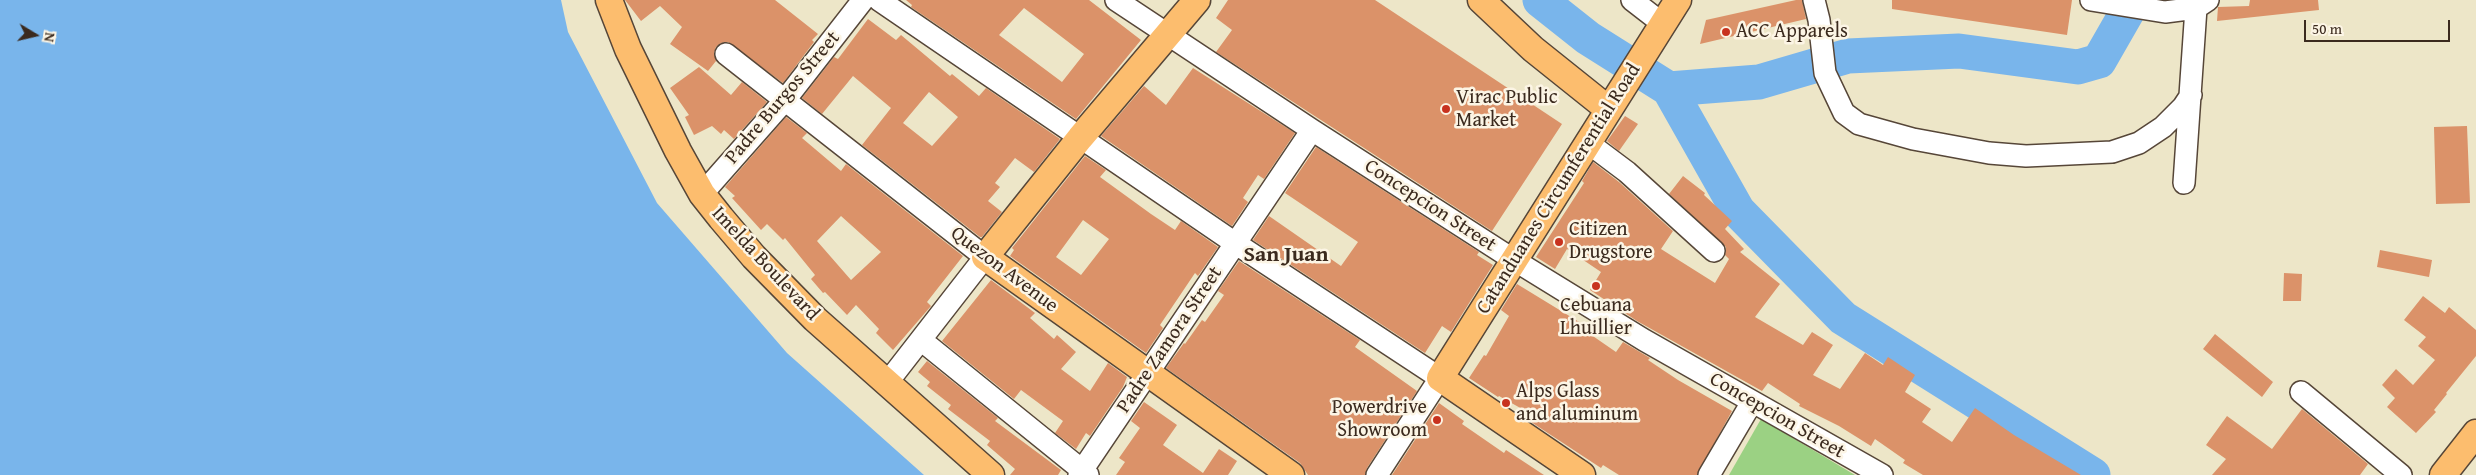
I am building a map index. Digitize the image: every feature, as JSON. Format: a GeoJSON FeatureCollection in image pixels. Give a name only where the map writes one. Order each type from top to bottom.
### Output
{"type":"FeatureCollection","features":[{"type":"Feature","properties":{"kind":"main road","name":"Imelda Boulevard"},"geometry":{"type":"LineString","coordinates":[[609,0],[628,49],[702,194],[754,257],[801,305],[887,384],[991,475]]}},
{"type":"Feature","properties":{"kind":"main road"},"geometry":{"type":"LineString","coordinates":[[985,258],[1080,138],[1197,0]]}},
{"type":"Feature","properties":{"kind":"main road"},"geometry":{"type":"LineString","coordinates":[[1482,0],[1534,49],[1613,100]]}},
{"type":"Feature","properties":{"kind":"main road","name":"Catanduanes Circumferential Road"},"geometry":{"type":"LineString","coordinates":[[1440,378],[1613,100],[1678,0]]}},
{"type":"Feature","properties":{"kind":"main road","name":"Quezon Avenue"},"geometry":{"type":"LineString","coordinates":[[985,258],[1291,475]]}},
{"type":"Feature","properties":{"kind":"main road"},"geometry":{"type":"LineString","coordinates":[[1440,378],[1582,475]]}},
{"type":"Feature","properties":{"kind":"main road"},"geometry":{"type":"LineString","coordinates":[[2443,475],[2476,433]]}},
{"type":"Feature","properties":{"kind":"street","name":"Padre Burgos Street"},"geometry":{"type":"LineString","coordinates":[[702,194],[785,100],[863,0]]}},
{"type":"Feature","properties":{"kind":"street"},"geometry":{"type":"LineString","coordinates":[[879,0],[1235,243],[1440,378],[1377,475]]}},
{"type":"Feature","properties":{"kind":"street","name":"Concepcion Street"},"geometry":{"type":"LineString","coordinates":[[1116,0],[1312,130],[1514,260],[1644,340],[1882,475]]}},
{"type":"Feature","properties":{"kind":"street"},"geometry":{"type":"LineString","coordinates":[[1632,0],[1660,28]]}},
{"type":"Feature","properties":{"kind":"street"},"geometry":{"type":"LineString","coordinates":[[1814,0],[1819,20],[1825,72],[1844,113],[1859,124],[1913,139],[1989,153],[2026,156],[2097,154],[2126,148],[2163,127],[2183,107],[2191,95]]}},
{"type":"Feature","properties":{"kind":"street"},"geometry":{"type":"LineString","coordinates":[[2091,0],[2165,12],[2203,4],[2191,95],[2184,183]]}},
{"type":"Feature","properties":{"kind":"street","name":"Quezon Avenue"},"geometry":{"type":"LineString","coordinates":[[726,54],[985,258]]}},
{"type":"Feature","properties":{"kind":"street","name":"Padre Zamora Street"},"geometry":{"type":"LineString","coordinates":[[1083,474],[1147,374],[1312,130]]}},
{"type":"Feature","properties":{"kind":"street"},"geometry":{"type":"LineString","coordinates":[[1587,142],[1627,172],[1714,251]]}},
{"type":"Feature","properties":{"kind":"street"},"geometry":{"type":"LineString","coordinates":[[887,384],[985,258]]}},
{"type":"Feature","properties":{"kind":"street"},"geometry":{"type":"LineString","coordinates":[[921,340],[1083,474]]}},
{"type":"Feature","properties":{"kind":"street"},"geometry":{"type":"LineString","coordinates":[[2301,392],[2401,475]]}},
{"type":"Feature","properties":{"kind":"street"},"geometry":{"type":"LineString","coordinates":[[1709,475],[1752,402]]}},
{"type":"Feature","properties":{"kind":"green space"},"geometry":{"type":"Polygon","coordinates":[[[1761,419],[1855,475],[1729,475],[1761,419]]]}},
{"type":"Feature","properties":{"kind":"water"},"geometry":{"type":"Polygon","coordinates":[[[0,0],[561,0],[568,32],[657,203],[787,353],[924,475],[0,475],[0,0]]]}},
{"type":"Feature","properties":{"kind":"building"},"geometry":{"type":"Polygon","coordinates":[[[625,0],[775,0],[818,34],[783,83],[728,42],[721,43],[716,47],[714,53],[716,61],[708,71],[670,44],[682,27],[660,6],[641,21],[625,0]]]}},
{"type":"Feature","properties":{"kind":"building"},"geometry":{"type":"Polygon","coordinates":[[[906,0],[1089,0],[1141,40],[1076,119],[911,7],[912,5],[906,0]],[[1024,8],[999,35],[1062,82],[1084,54],[1024,8]]]}},
{"type":"Feature","properties":{"kind":"building"},"geometry":{"type":"Polygon","coordinates":[[[1228,0],[1375,0],[1562,124],[1492,231],[1216,52],[1232,30],[1216,18],[1228,0]]]}},
{"type":"Feature","properties":{"kind":"building","name":"ACC Apparels"},"geometry":{"type":"Polygon","coordinates":[[[1802,0],[1806,19],[1700,44],[1706,20],[1802,0]]]}},
{"type":"Feature","properties":{"kind":"building"},"geometry":{"type":"Polygon","coordinates":[[[1892,0],[2072,0],[2067,35],[1892,9],[1892,0]]]}},
{"type":"Feature","properties":{"kind":"building"},"geometry":{"type":"Polygon","coordinates":[[[2250,0],[2318,0],[2319,10],[2217,21],[2218,7],[2249,6],[2250,0]]]}},
{"type":"Feature","properties":{"kind":"building"},"geometry":{"type":"Polygon","coordinates":[[[868,19],[896,40],[901,35],[950,76],[952,74],[979,96],[986,88],[1060,139],[1034,172],[1015,158],[995,183],[1000,187],[988,201],[1002,212],[982,237],[980,237],[862,145],[891,108],[853,76],[822,114],[802,98],[834,57],[838,59],[868,19]],[[929,92],[903,123],[932,146],[958,117],[929,92]]]}},
{"type":"Feature","properties":{"kind":"building"},"geometry":{"type":"Polygon","coordinates":[[[699,67],[731,95],[742,82],[767,102],[734,139],[724,130],[721,134],[712,126],[694,135],[685,117],[689,115],[670,88],[699,67]]]}},
{"type":"Feature","properties":{"kind":"building"},"geometry":{"type":"Polygon","coordinates":[[[1193,68],[1295,133],[1264,179],[1258,175],[1243,198],[1248,202],[1232,226],[1101,136],[1144,86],[1166,105],[1193,68]]]}},
{"type":"Feature","properties":{"kind":"building"},"geometry":{"type":"Polygon","coordinates":[[[1625,116],[1638,124],[1619,151],[1607,141],[1625,116]]]}},
{"type":"Feature","properties":{"kind":"building"},"geometry":{"type":"Polygon","coordinates":[[[786,117],[807,133],[802,138],[841,171],[846,164],[963,256],[927,302],[931,306],[893,350],[876,333],[879,329],[856,305],[847,315],[825,292],[823,293],[811,279],[815,275],[785,238],[783,240],[767,224],[761,230],[732,198],[735,196],[725,187],[786,117]],[[841,216],[817,241],[851,280],[881,252],[841,216]]]}},
{"type":"Feature","properties":{"kind":"building"},"geometry":{"type":"Polygon","coordinates":[[[2467,126],[2470,203],[2436,204],[2434,127],[2467,126]]]}},
{"type":"Feature","properties":{"kind":"building"},"geometry":{"type":"Polygon","coordinates":[[[1316,147],[1479,252],[1477,255],[1493,265],[1451,332],[1442,326],[1425,353],[1253,240],[1269,216],[1341,266],[1358,242],[1285,193],[1316,147]]]}},
{"type":"Feature","properties":{"kind":"building"},"geometry":{"type":"Polygon","coordinates":[[[1085,156],[1106,170],[1100,177],[1151,214],[1175,230],[1181,221],[1218,247],[1198,276],[1195,273],[1160,325],[1163,328],[1146,353],[1010,256],[1014,250],[1012,248],[1085,156]],[[1083,220],[1056,257],[1081,275],[1109,239],[1083,220]]]}},
{"type":"Feature","properties":{"kind":"building"},"geometry":{"type":"Polygon","coordinates":[[[1593,162],[1619,182],[1673,231],[1661,249],[1715,283],[1729,259],[1725,255],[1726,247],[1669,194],[1683,176],[1705,193],[1704,195],[1732,221],[1725,229],[1744,249],[1740,252],[1780,284],[1755,317],[1803,345],[1812,332],[1833,345],[1813,375],[1840,389],[1865,353],[1883,365],[1888,357],[1915,375],[1905,392],[1931,409],[1922,422],[1952,442],[1975,408],[2014,435],[2081,475],[1923,475],[1903,463],[1905,460],[1875,439],[1871,446],[1839,426],[1799,406],[1800,404],[1768,383],[1762,391],[1637,321],[1590,290],[1601,272],[1567,249],[1555,269],[1536,257],[1584,183],[1582,181],[1593,162]]]}},
{"type":"Feature","properties":{"kind":"building"},"geometry":{"type":"Polygon","coordinates":[[[2380,250],[2432,260],[2429,277],[2377,267],[2380,250]]]}},
{"type":"Feature","properties":{"kind":"building"},"geometry":{"type":"Polygon","coordinates":[[[1239,261],[1360,340],[1355,347],[1417,391],[1367,468],[1365,475],[1308,475],[1300,463],[1166,368],[1202,320],[1205,322],[1224,295],[1218,291],[1239,261]]]}},
{"type":"Feature","properties":{"kind":"building"},"geometry":{"type":"Polygon","coordinates":[[[2284,273],[2302,274],[2301,301],[2283,301],[2284,273]]]}},
{"type":"Feature","properties":{"kind":"building"},"geometry":{"type":"Polygon","coordinates":[[[991,280],[1035,313],[1030,318],[1054,339],[1057,335],[1076,352],[1061,369],[1090,391],[1108,363],[1127,377],[1123,387],[1090,436],[1086,433],[1076,449],[1055,433],[1063,421],[1021,390],[1014,399],[942,341],[991,280]]]}},
{"type":"Feature","properties":{"kind":"building"},"geometry":{"type":"Polygon","coordinates":[[[1517,284],[1589,328],[1587,332],[1616,352],[1623,342],[1650,358],[1648,360],[1678,380],[1732,411],[1697,475],[1619,475],[1603,465],[1601,468],[1528,420],[1531,414],[1498,397],[1469,378],[1484,355],[1486,356],[1509,316],[1501,310],[1517,284]]]}},
{"type":"Feature","properties":{"kind":"building"},"geometry":{"type":"Polygon","coordinates":[[[2423,296],[2445,313],[2449,307],[2476,330],[2476,356],[2446,393],[2434,410],[2436,412],[2416,433],[2387,407],[2395,398],[2382,385],[2396,369],[2413,385],[2435,360],[2418,346],[2426,337],[2404,320],[2423,296]]]}},
{"type":"Feature","properties":{"kind":"building"},"geometry":{"type":"Polygon","coordinates":[[[2215,334],[2273,382],[2262,397],[2203,349],[2215,334]]]}},
{"type":"Feature","properties":{"kind":"building"},"geometry":{"type":"Polygon","coordinates":[[[927,361],[998,418],[995,421],[1061,470],[1058,475],[1010,475],[1015,469],[987,445],[990,441],[948,409],[951,405],[927,386],[930,382],[918,372],[927,361]]]}},
{"type":"Feature","properties":{"kind":"building"},"geometry":{"type":"Polygon","coordinates":[[[1144,402],[1177,425],[1163,445],[1203,473],[1219,449],[1237,461],[1228,475],[1116,475],[1125,462],[1119,458],[1140,428],[1131,421],[1144,402]]]}},
{"type":"Feature","properties":{"kind":"building"},"geometry":{"type":"Polygon","coordinates":[[[1439,403],[1464,421],[1462,424],[1504,453],[1506,450],[1544,475],[1392,475],[1439,403]]]}},
{"type":"Feature","properties":{"kind":"building"},"geometry":{"type":"Polygon","coordinates":[[[2302,409],[2368,464],[2360,475],[2212,475],[2226,459],[2206,445],[2227,416],[2272,449],[2302,409]]]}},
{"type":"Feature","properties":{"kind":"waterway"},"geometry":{"type":"LineString","coordinates":[[1540,0],[1588,38],[1669,89],[1759,82],[1848,56],[1959,51],[2078,67],[2099,61],[2134,0]]}},
{"type":"Feature","properties":{"kind":"waterway"},"geometry":{"type":"LineString","coordinates":[[1669,89],[1738,211],[1843,318],[2093,475]]}},
{"type":"Feature","properties":{"kind":"place","name":"ACC Apparels"},"geometry":{"type":"Point","coordinates":[1726,32]}},
{"type":"Feature","properties":{"kind":"place","name":"Virac Public Market"},"geometry":{"type":"Point","coordinates":[1446,109]}},
{"type":"Feature","properties":{"kind":"place","name":"Citizen Drugstore"},"geometry":{"type":"Point","coordinates":[1559,242]}},
{"type":"Feature","properties":{"kind":"place","name":"Cebuana Lhuillier"},"geometry":{"type":"Point","coordinates":[1596,286]}},
{"type":"Feature","properties":{"kind":"place","name":"Alps Glass and aluminum"},"geometry":{"type":"Point","coordinates":[1506,403]}},
{"type":"Feature","properties":{"kind":"place","name":"Powerdrive Showroom"},"geometry":{"type":"Point","coordinates":[1437,420]}},
{"type":"Feature","properties":{"kind":"district","name":"San Juan"},"geometry":{"type":"Point","coordinates":[1286,255]}}]}
